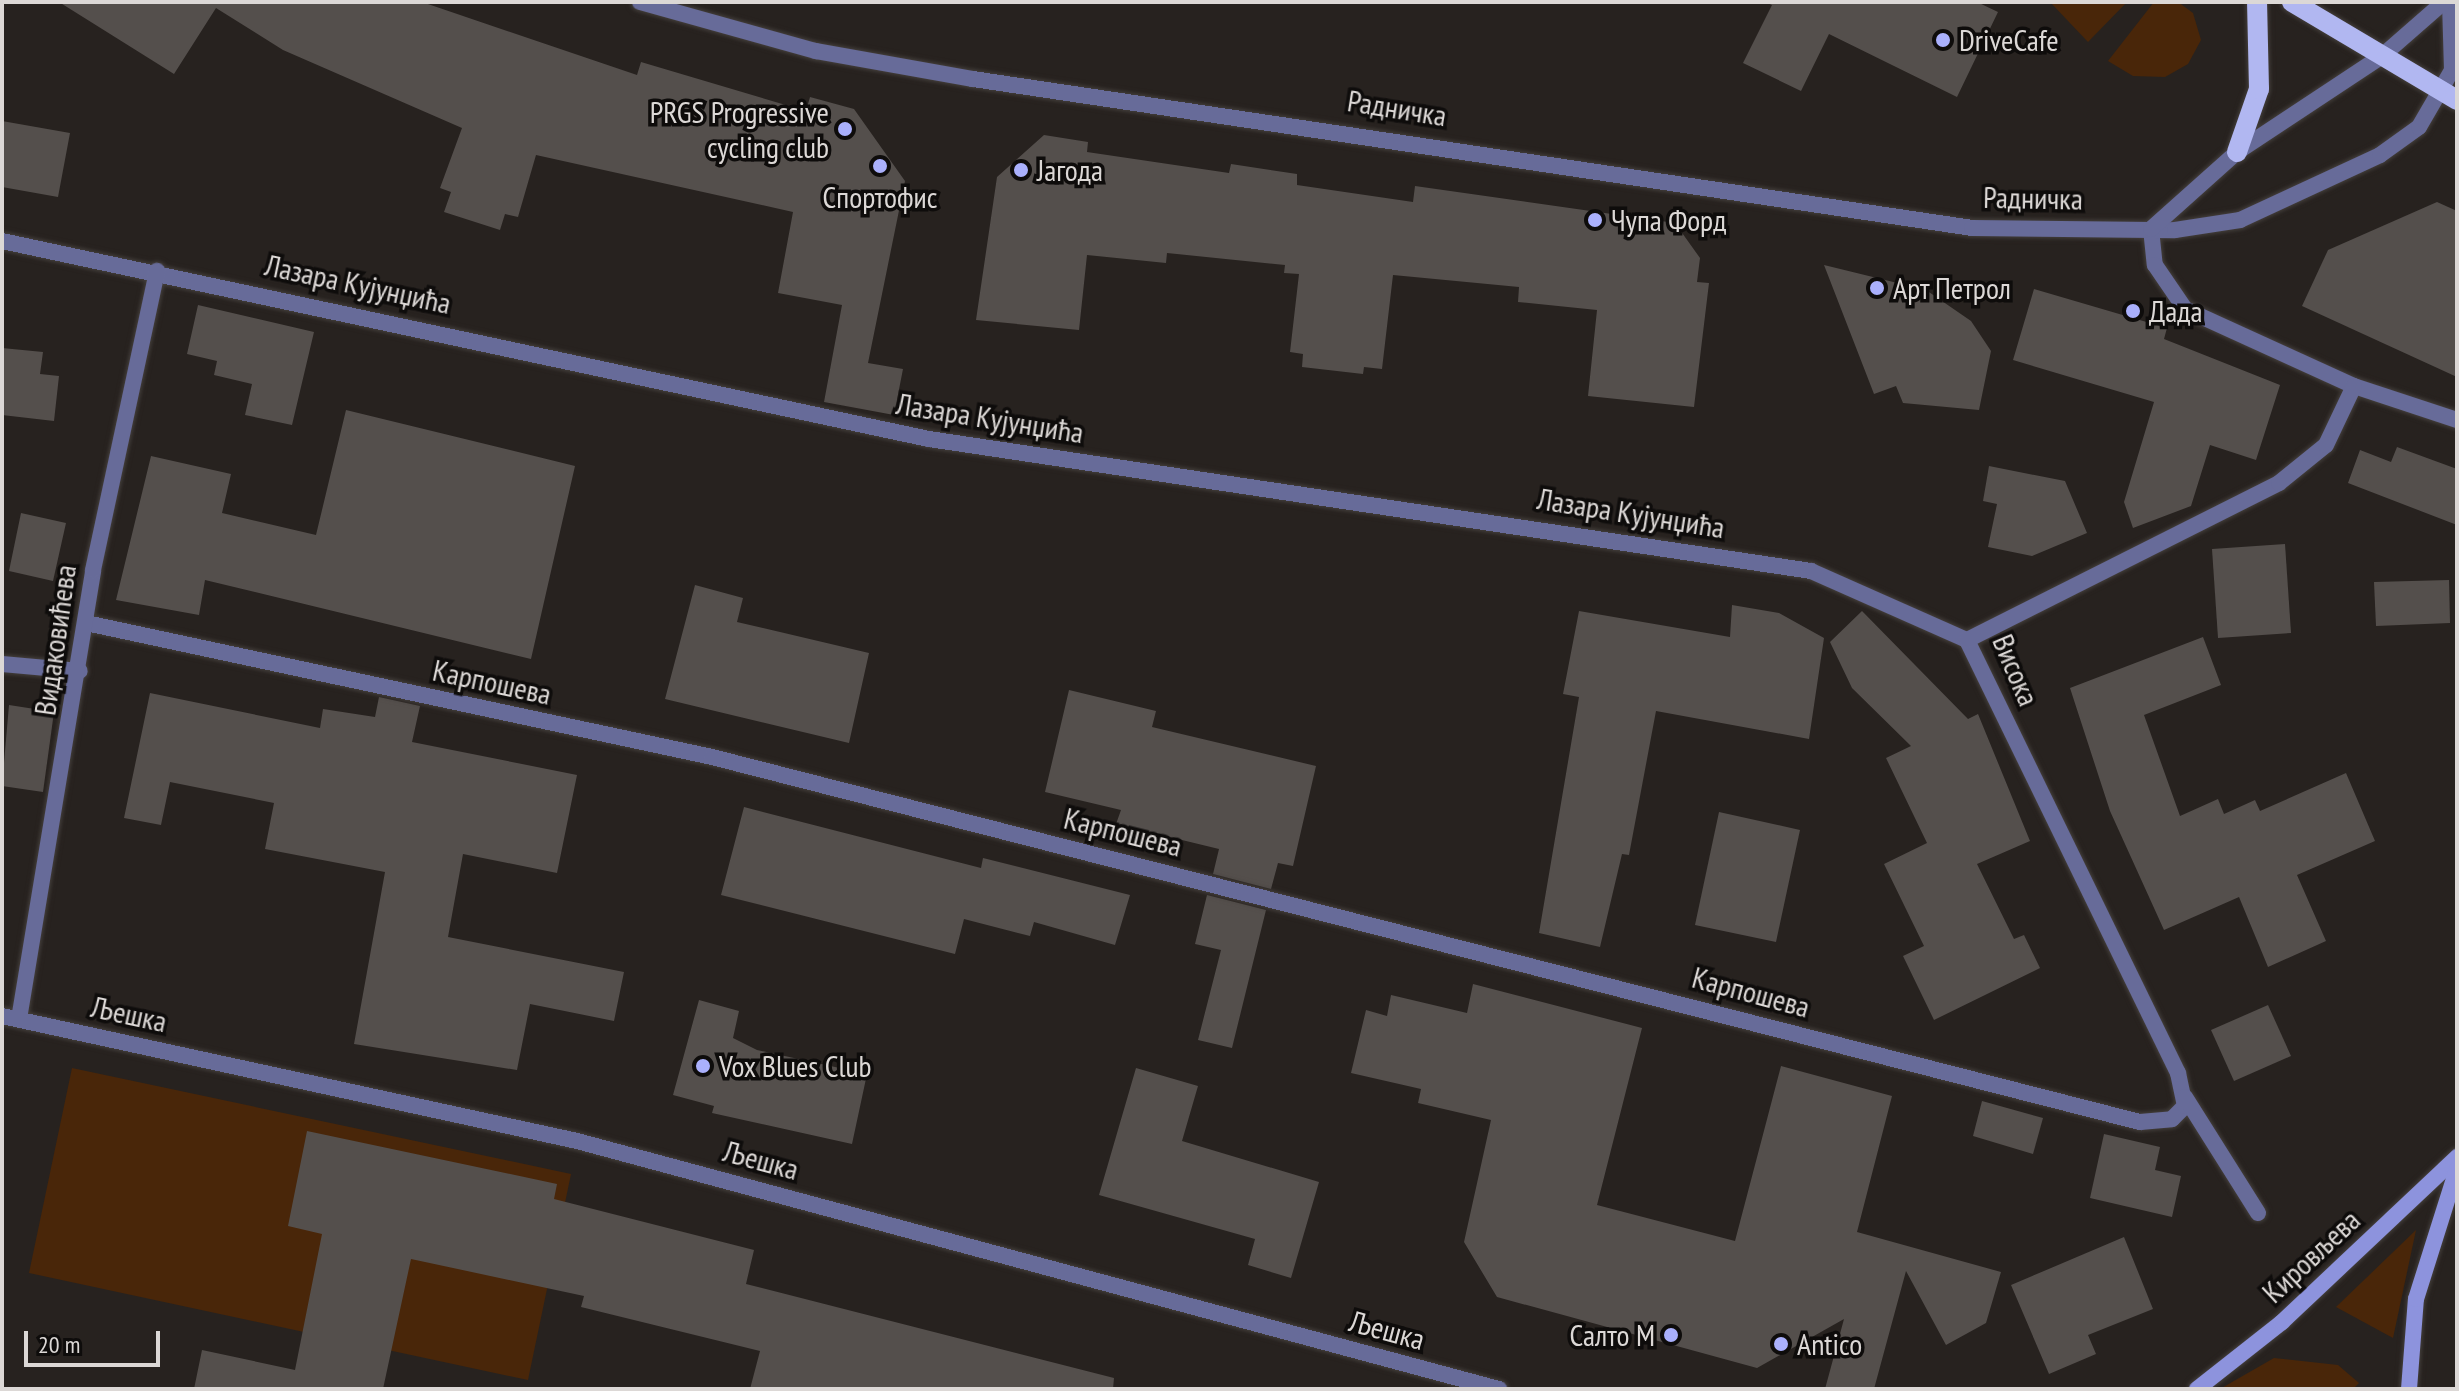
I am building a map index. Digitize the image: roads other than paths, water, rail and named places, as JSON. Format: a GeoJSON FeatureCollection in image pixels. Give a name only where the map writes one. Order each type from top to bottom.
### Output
{"type":"FeatureCollection","features":[{"type":"Feature","properties":{"kind":"main road"},"geometry":{"type":"LineString","coordinates":[[2237,152],[2259,89],[2257,2]]}},
{"type":"Feature","properties":{"kind":"main road"},"geometry":{"type":"LineString","coordinates":[[2292,2],[2451,96]]}},
{"type":"Feature","properties":{"kind":"main road","name":"Кировљева"},"geometry":{"type":"LineString","coordinates":[[2197,1389],[2282,1322],[2457,1157]]}},
{"type":"Feature","properties":{"kind":"main road"},"geometry":{"type":"LineString","coordinates":[[2409,1389],[2416,1299],[2457,1169]]}},
{"type":"Feature","properties":{"kind":"street","name":"Радничка"},"geometry":{"type":"LineString","coordinates":[[640,2],[816,51],[973,79],[1972,228],[2151,229],[2203,229],[2263,210],[2380,155],[2419,127],[2451,96],[2447,2]]}},
{"type":"Feature","properties":{"kind":"street","name":"Радничка"},"geometry":{"type":"LineString","coordinates":[[2151,229],[2237,152],[2382,56],[2447,2]]}},
{"type":"Feature","properties":{"kind":"street"},"geometry":{"type":"LineString","coordinates":[[2151,229],[2155,265],[2185,309],[2354,386],[2457,420]]}},
{"type":"Feature","properties":{"kind":"street","name":"Лазара Кујунџића"},"geometry":{"type":"LineString","coordinates":[[2,241],[157,271],[929,439],[1811,571],[1967,640]]}},
{"type":"Feature","properties":{"kind":"street","name":"Видаковићева"},"geometry":{"type":"LineString","coordinates":[[10,1017],[157,271]]}},
{"type":"Feature","properties":{"kind":"street","name":"Висока"},"geometry":{"type":"LineString","coordinates":[[2258,1213],[2185,1097],[1967,640],[2279,483],[2326,445],[2354,386]]}},
{"type":"Feature","properties":{"kind":"street","name":"Карпошева"},"geometry":{"type":"LineString","coordinates":[[86,623],[712,757],[2140,1122],[2172,1119],[2185,1097]]}},
{"type":"Feature","properties":{"kind":"street"},"geometry":{"type":"LineString","coordinates":[[2,664],[80,671]]}},
{"type":"Feature","properties":{"kind":"street","name":"Љешка"},"geometry":{"type":"LineString","coordinates":[[10,1017],[577,1141],[1499,1389]]}},
{"type":"Feature","properties":{"kind":"place","name":"DriveCafe"},"geometry":{"type":"Point","coordinates":[1943,40]}},
{"type":"Feature","properties":{"kind":"place","name":"PRGS Progressive cycling club"},"geometry":{"type":"Point","coordinates":[845,129]}},
{"type":"Feature","properties":{"kind":"place","name":"Спортофис"},"geometry":{"type":"Point","coordinates":[880,166]}},
{"type":"Feature","properties":{"kind":"place","name":"Јагода"},"geometry":{"type":"Point","coordinates":[1021,170]}},
{"type":"Feature","properties":{"kind":"place","name":"Чупа Форд"},"geometry":{"type":"Point","coordinates":[1595,220]}},
{"type":"Feature","properties":{"kind":"place","name":"Арт Петрол"},"geometry":{"type":"Point","coordinates":[1877,288]}},
{"type":"Feature","properties":{"kind":"place","name":"Дада"},"geometry":{"type":"Point","coordinates":[2133,311]}},
{"type":"Feature","properties":{"kind":"place","name":"Vox Blues Club"},"geometry":{"type":"Point","coordinates":[703,1066]}},
{"type":"Feature","properties":{"kind":"place","name":"Салто М"},"geometry":{"type":"Point","coordinates":[1671,1335]}},
{"type":"Feature","properties":{"kind":"place","name":"Antico"},"geometry":{"type":"Point","coordinates":[1781,1344]}}]}
